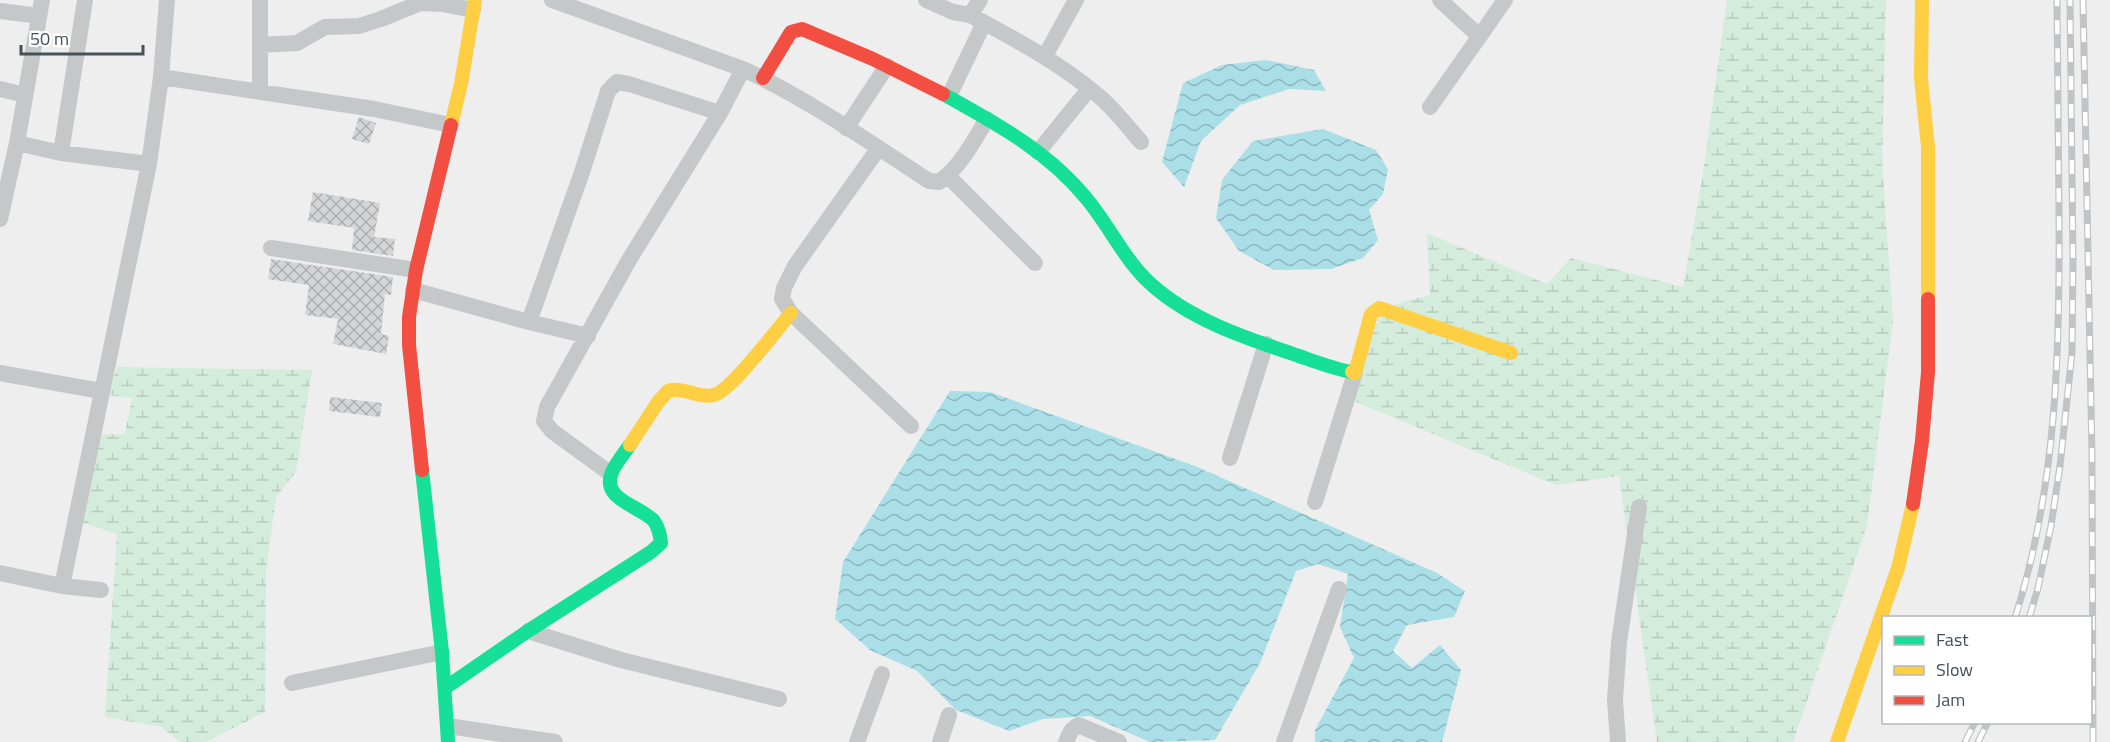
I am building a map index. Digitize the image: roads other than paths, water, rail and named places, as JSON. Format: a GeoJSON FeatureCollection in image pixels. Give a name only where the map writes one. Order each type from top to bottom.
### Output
{"type":"FeatureCollection","features":[{"type":"Feature","properties":{"kind":"street"},"geometry":{"type":"LineString","coordinates":[[61,153],[85,0]]}},
{"type":"Feature","properties":{"kind":"street"},"geometry":{"type":"LineString","coordinates":[[62,586],[149,164],[161,77],[167,0]]}},
{"type":"Feature","properties":{"kind":"street"},"geometry":{"type":"LineString","coordinates":[[260,0],[260,90]]}},
{"type":"Feature","properties":{"kind":"street"},"geometry":{"type":"LineString","coordinates":[[552,0],[763,78],[929,181],[939,182],[948,176],[965,155],[987,119]]}},
{"type":"Feature","properties":{"kind":"street"},"geometry":{"type":"LineString","coordinates":[[926,0],[953,12],[977,19],[1045,56],[1102,99],[1142,142]]}},
{"type":"Feature","properties":{"kind":"street"},"geometry":{"type":"LineString","coordinates":[[949,96],[977,19],[980,0]]}},
{"type":"Feature","properties":{"kind":"street"},"geometry":{"type":"LineString","coordinates":[[1045,56],[1076,0]]}},
{"type":"Feature","properties":{"kind":"street"},"geometry":{"type":"LineString","coordinates":[[1440,0],[1479,36]]}},
{"type":"Feature","properties":{"kind":"street"},"geometry":{"type":"LineString","coordinates":[[1430,106],[1505,0]]}},
{"type":"Feature","properties":{"kind":"street"},"geometry":{"type":"LineString","coordinates":[[1837,742],[1898,568],[1912,512],[1922,441],[1928,372],[1928,147],[1922,79],[1922,0]]}},
{"type":"Feature","properties":{"kind":"street"},"geometry":{"type":"LineString","coordinates":[[260,45],[297,43],[325,27],[359,26],[420,3],[474,5],[460,84],[416,270],[409,317],[448,734],[555,742]]}},
{"type":"Feature","properties":{"kind":"street"},"geometry":{"type":"LineString","coordinates":[[0,11],[40,8],[0,219]]}},
{"type":"Feature","properties":{"kind":"street"},"geometry":{"type":"LineString","coordinates":[[763,78],[791,32],[802,29],[949,96],[1016,136],[1062,171],[1084,194],[1134,265],[1155,288],[1181,306],[1209,321],[1266,344],[1355,373]]}},
{"type":"Feature","properties":{"kind":"street"},"geometry":{"type":"LineString","coordinates":[[846,128],[887,66]]}},
{"type":"Feature","properties":{"kind":"street"},"geometry":{"type":"LineString","coordinates":[[611,474],[552,431],[544,421],[547,407],[630,260],[720,113],[743,69]]}},
{"type":"Feature","properties":{"kind":"street"},"geometry":{"type":"LineString","coordinates":[[161,77],[260,90],[374,109],[451,125]]}},
{"type":"Feature","properties":{"kind":"street"},"geometry":{"type":"LineString","coordinates":[[529,322],[608,91],[617,82],[629,84],[720,113]]}},
{"type":"Feature","properties":{"kind":"street"},"geometry":{"type":"LineString","coordinates":[[0,89],[25,95]]}},
{"type":"Feature","properties":{"kind":"street"},"geometry":{"type":"LineString","coordinates":[[1038,152],[1089,89]]}},
{"type":"Feature","properties":{"kind":"street"},"geometry":{"type":"LineString","coordinates":[[16,143],[61,153],[149,164]]}},
{"type":"Feature","properties":{"kind":"street"},"geometry":{"type":"LineString","coordinates":[[878,148],[795,266],[784,288],[782,298],[791,313],[912,426]]}},
{"type":"Feature","properties":{"kind":"street"},"geometry":{"type":"LineString","coordinates":[[948,176],[1035,263]]}},
{"type":"Feature","properties":{"kind":"street"},"geometry":{"type":"LineString","coordinates":[[272,248],[416,270]]}},
{"type":"Feature","properties":{"kind":"street"},"geometry":{"type":"LineString","coordinates":[[413,290],[588,336]]}},
{"type":"Feature","properties":{"kind":"street"},"geometry":{"type":"LineString","coordinates":[[1315,502],[1371,314],[1379,308],[1511,353]]}},
{"type":"Feature","properties":{"kind":"street"},"geometry":{"type":"LineString","coordinates":[[445,688],[528,631],[651,552],[661,543],[661,531],[654,520],[612,495],[608,485],[611,474],[658,402],[668,392],[677,390],[706,398],[724,391],[791,313]]}},
{"type":"Feature","properties":{"kind":"street"},"geometry":{"type":"LineString","coordinates":[[1230,458],[1266,344]]}},
{"type":"Feature","properties":{"kind":"street"},"geometry":{"type":"LineString","coordinates":[[0,373],[101,392]]}},
{"type":"Feature","properties":{"kind":"street"},"geometry":{"type":"LineString","coordinates":[[1618,742],[1615,700],[1619,642],[1639,507]]}},
{"type":"Feature","properties":{"kind":"street"},"geometry":{"type":"LineString","coordinates":[[0,573],[62,586],[102,590]]}},
{"type":"Feature","properties":{"kind":"street"},"geometry":{"type":"LineString","coordinates":[[1284,742],[1339,589]]}},
{"type":"Feature","properties":{"kind":"street"},"geometry":{"type":"LineString","coordinates":[[528,631],[629,663],[779,699]]}},
{"type":"Feature","properties":{"kind":"street"},"geometry":{"type":"LineString","coordinates":[[292,683],[442,652]]}},
{"type":"Feature","properties":{"kind":"street"},"geometry":{"type":"LineString","coordinates":[[858,742],[882,674]]}},
{"type":"Feature","properties":{"kind":"street"},"geometry":{"type":"LineString","coordinates":[[940,742],[949,715]]}},
{"type":"Feature","properties":{"kind":"street"},"geometry":{"type":"LineString","coordinates":[[1066,742],[1071,731],[1078,725],[1119,742]]}},
{"type":"Feature","properties":{"kind":"water"},"geometry":{"type":"Polygon","coordinates":[[[1266,60],[1314,70],[1326,91],[1289,89],[1240,105],[1201,141],[1184,187],[1162,162],[1183,83],[1222,65],[1266,60]]]}},
{"type":"Feature","properties":{"kind":"water"},"geometry":{"type":"Polygon","coordinates":[[[1323,129],[1376,150],[1388,169],[1383,194],[1369,210],[1378,240],[1363,258],[1331,269],[1274,270],[1239,251],[1216,218],[1222,180],[1253,141],[1323,129]]]}},
{"type":"Feature","properties":{"kind":"water"},"geometry":{"type":"Polygon","coordinates":[[[950,391],[990,392],[1195,466],[1437,573],[1465,591],[1454,617],[1407,625],[1393,651],[1412,668],[1440,645],[1461,670],[1442,742],[1315,742],[1315,730],[1354,658],[1340,627],[1348,574],[1318,564],[1296,571],[1260,663],[1215,740],[1150,742],[1090,716],[1043,719],[1009,731],[956,710],[917,671],[870,650],[835,619],[843,562],[950,391]]]}},
{"type":"Feature","properties":{"kind":"railway"},"geometry":{"type":"LineString","coordinates":[[2016,616],[2040,518],[2048,468],[2057,367],[2059,264],[2057,0]]}},
{"type":"Feature","properties":{"kind":"railway"},"geometry":{"type":"LineString","coordinates":[[2030,616],[2051,526],[2072,353],[2070,0]]}},
{"type":"Feature","properties":{"kind":"railway"},"geometry":{"type":"LineString","coordinates":[[2083,0],[2092,455],[2093,742]]}},
{"type":"Feature","properties":{"kind":"railway"},"geometry":{"type":"LineString","coordinates":[[1965,742],[1974,724]]}},
{"type":"Feature","properties":{"kind":"railway"},"geometry":{"type":"LineString","coordinates":[[1978,742],[1987,724]]}}]}
